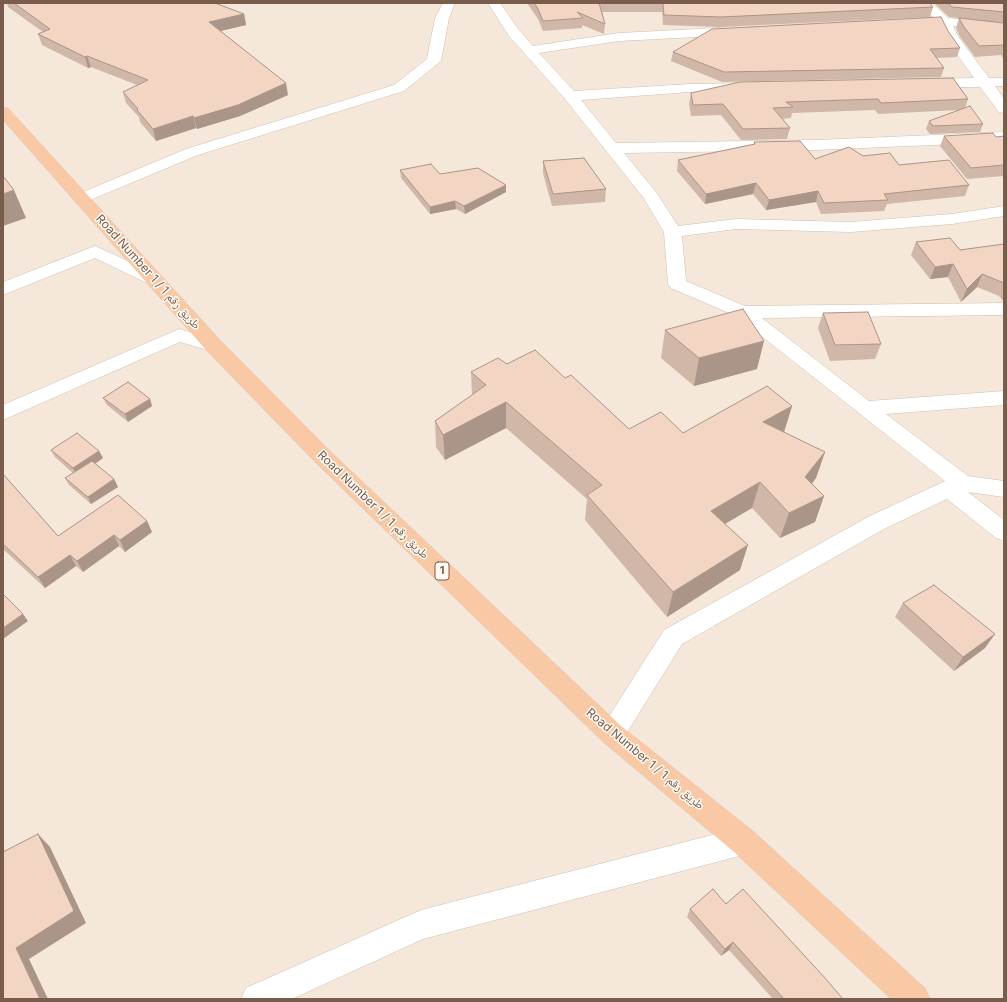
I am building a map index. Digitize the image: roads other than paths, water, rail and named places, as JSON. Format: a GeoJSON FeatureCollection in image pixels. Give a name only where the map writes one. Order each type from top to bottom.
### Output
{"type":"FeatureCollection","features":[{"type":"Feature","properties":{"kind":"highway","name":"Road Number 1 / طريق رقم 1"},"geometry":{"type":"LineString","coordinates":[[3,111],[214,346],[322,456],[612,734],[743,841],[914,999]]}},
{"type":"Feature","properties":{"kind":"street"},"geometry":{"type":"LineString","coordinates":[[82,198],[192,152],[399,88],[434,61],[442,18],[449,3]]}},
{"type":"Feature","properties":{"kind":"street"},"geometry":{"type":"LineString","coordinates":[[494,3],[514,33],[570,96],[650,195],[673,232],[677,284],[743,312],[865,408],[956,486],[1004,532]]}},
{"type":"Feature","properties":{"kind":"street"},"geometry":{"type":"LineString","coordinates":[[925,3],[944,20],[953,39],[1004,109]]}},
{"type":"Feature","properties":{"kind":"street"},"geometry":{"type":"LineString","coordinates":[[896,23],[944,20],[1004,28]]}},
{"type":"Feature","properties":{"kind":"street"},"geometry":{"type":"LineString","coordinates":[[530,50],[619,37],[746,30]]}},
{"type":"Feature","properties":{"kind":"street"},"geometry":{"type":"LineString","coordinates":[[913,83],[1004,82]]}},
{"type":"Feature","properties":{"kind":"street"},"geometry":{"type":"LineString","coordinates":[[570,96],[690,88],[758,86]]}},
{"type":"Feature","properties":{"kind":"street"},"geometry":{"type":"LineString","coordinates":[[613,148],[816,145],[1004,137]]}},
{"type":"Feature","properties":{"kind":"street"},"geometry":{"type":"LineString","coordinates":[[673,232],[736,224],[851,227],[952,219],[1004,211]]}},
{"type":"Feature","properties":{"kind":"street"},"geometry":{"type":"LineString","coordinates":[[3,289],[95,251],[157,281]]}},
{"type":"Feature","properties":{"kind":"street"},"geometry":{"type":"LineString","coordinates":[[743,312],[1004,309]]}},
{"type":"Feature","properties":{"kind":"street"},"geometry":{"type":"LineString","coordinates":[[3,413],[179,335],[214,346]]}},
{"type":"Feature","properties":{"kind":"street"},"geometry":{"type":"LineString","coordinates":[[865,408],[1004,398]]}},
{"type":"Feature","properties":{"kind":"street"},"geometry":{"type":"LineString","coordinates":[[612,734],[673,637],[876,523],[956,486],[1004,489]]}},
{"type":"Feature","properties":{"kind":"street"},"geometry":{"type":"LineString","coordinates":[[257,999],[421,924],[743,841]]}}]}
